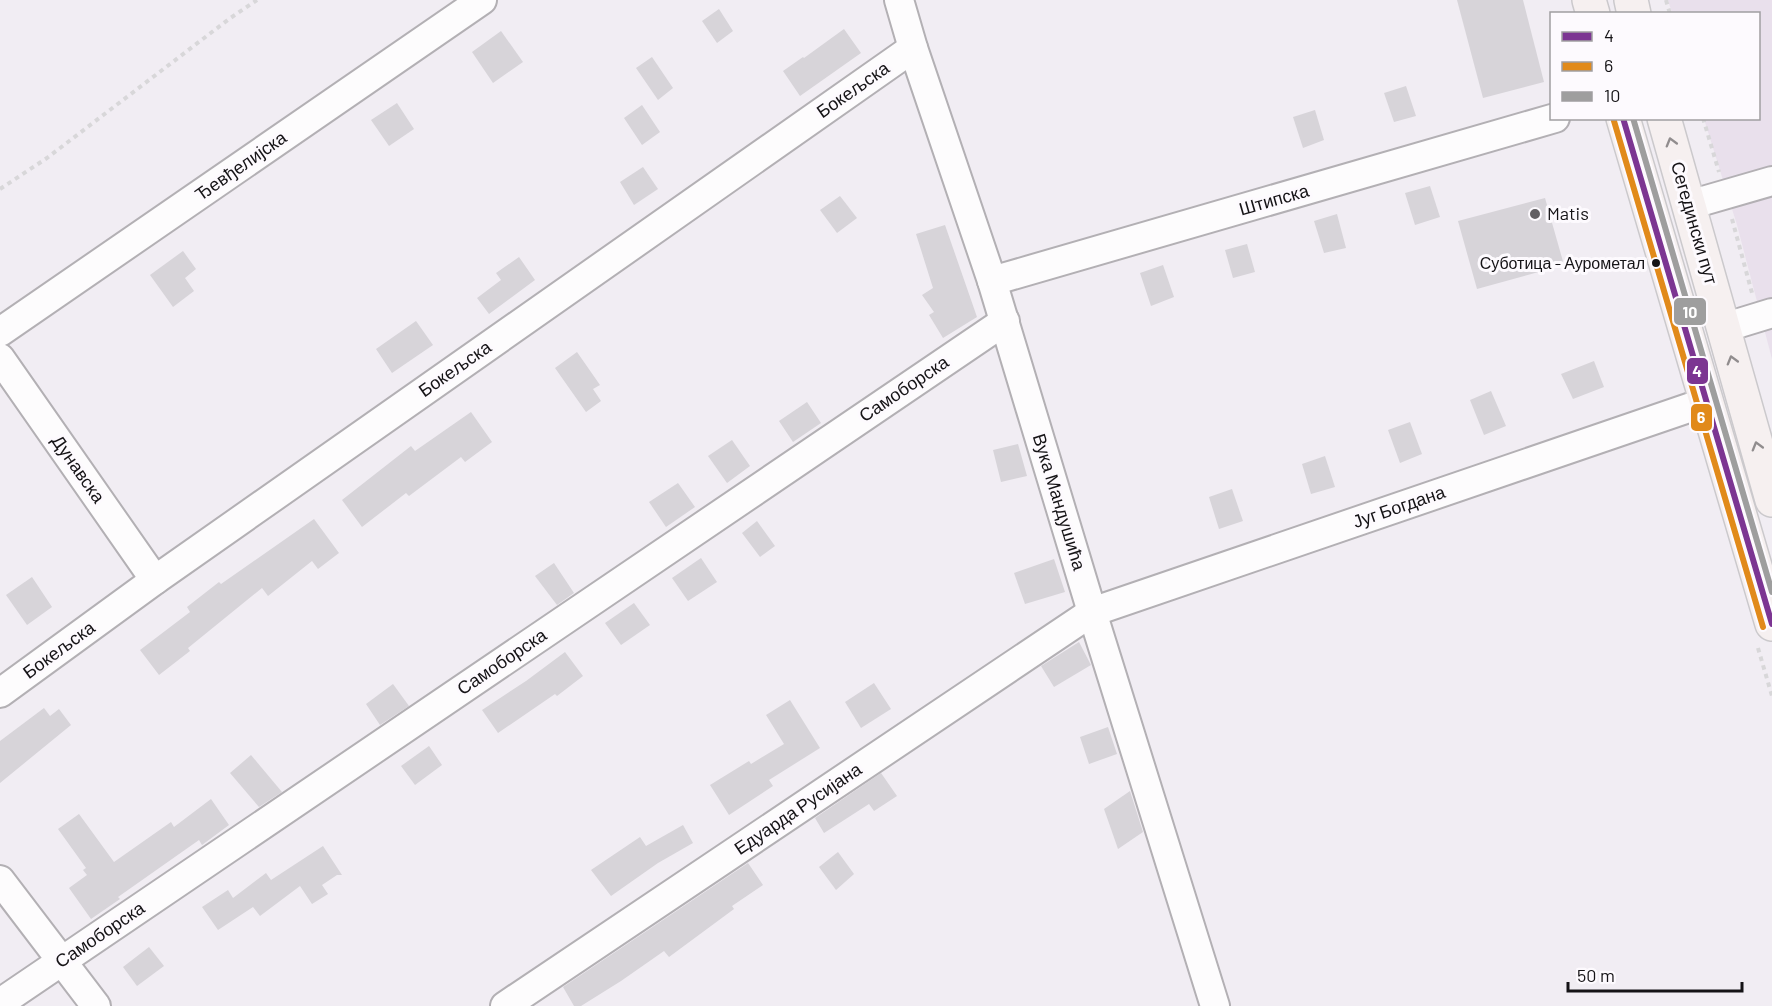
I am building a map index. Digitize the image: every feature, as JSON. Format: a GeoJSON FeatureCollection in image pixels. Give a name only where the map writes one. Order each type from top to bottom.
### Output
{"type":"FeatureCollection","features":[{"type":"Feature","properties":{"kind":"main road"},"geometry":{"type":"LineString","coordinates":[[1624,120],[1772,624]]}},
{"type":"Feature","properties":{"kind":"main road","name":"Сегедински пут"},"geometry":{"type":"LineString","coordinates":[[1665,120],[1772,500]]}},
{"type":"Feature","properties":{"kind":"main road"},"geometry":{"type":"LineString","coordinates":[[1706,402],[1741,392]]}},
{"type":"Feature","properties":{"kind":"street","name":"Ђевђелијска"},"geometry":{"type":"LineString","coordinates":[[0,332],[482,0]]}},
{"type":"Feature","properties":{"kind":"street","name":"Вука Мандушића"},"geometry":{"type":"LineString","coordinates":[[899,0],[1005,321],[1092,612],[1215,1006]]}},
{"type":"Feature","properties":{"kind":"street","name":"Бокељска"},"geometry":{"type":"LineString","coordinates":[[0,693],[155,580],[913,48]]}},
{"type":"Feature","properties":{"kind":"street","name":"Штипска"},"geometry":{"type":"LineString","coordinates":[[992,281],[1550,119]]}},
{"type":"Feature","properties":{"kind":"street"},"geometry":{"type":"LineString","coordinates":[[1689,205],[1772,181]]}},
{"type":"Feature","properties":{"kind":"street"},"geometry":{"type":"LineString","coordinates":[[1724,328],[1772,313]]}},
{"type":"Feature","properties":{"kind":"street","name":"Самоборска"},"geometry":{"type":"LineString","coordinates":[[0,1003],[1005,321]]}},
{"type":"Feature","properties":{"kind":"street","name":"Дунавска"},"geometry":{"type":"LineString","coordinates":[[0,358],[155,580]]}},
{"type":"Feature","properties":{"kind":"street","name":"Југ Богдана"},"geometry":{"type":"LineString","coordinates":[[1092,612],[1706,402]]}},
{"type":"Feature","properties":{"kind":"street","name":"Едуарда Русијана"},"geometry":{"type":"LineString","coordinates":[[505,1006],[1092,612]]}},
{"type":"Feature","properties":{"kind":"street"},"geometry":{"type":"LineString","coordinates":[[0,880],[96,1006]]}},
{"type":"Feature","properties":{"kind":"path"},"geometry":{"type":"LineString","coordinates":[[0,189],[47,158],[257,0]]}},
{"type":"Feature","properties":{"kind":"shaded area"},"geometry":{"type":"Polygon","coordinates":[[[1668,0],[1772,0],[1772,359],[1737,225],[1704,120],[1760,120],[1760,12],[1672,12],[1668,0]]]}},
{"type":"Feature","properties":{"kind":"building"},"geometry":{"type":"Polygon","coordinates":[[[1457,0],[1523,0],[1544,82],[1483,98],[1457,0]]]}},
{"type":"Feature","properties":{"kind":"building"},"geometry":{"type":"Polygon","coordinates":[[[719,9],[733,31],[717,43],[702,21],[719,9]]]}},
{"type":"Feature","properties":{"kind":"building"},"geometry":{"type":"Polygon","coordinates":[[[844,29],[861,53],[800,96],[783,71],[844,29]]]}},
{"type":"Feature","properties":{"kind":"building"},"geometry":{"type":"Polygon","coordinates":[[[501,31],[523,62],[493,83],[472,52],[501,31]]]}},
{"type":"Feature","properties":{"kind":"building"},"geometry":{"type":"Polygon","coordinates":[[[652,57],[673,88],[658,100],[636,68],[652,57]]]}},
{"type":"Feature","properties":{"kind":"building"},"geometry":{"type":"Polygon","coordinates":[[[1406,86],[1416,116],[1394,122],[1384,93],[1406,86]]]}},
{"type":"Feature","properties":{"kind":"building"},"geometry":{"type":"Polygon","coordinates":[[[397,103],[414,129],[389,146],[371,120],[397,103]]]}},
{"type":"Feature","properties":{"kind":"building"},"geometry":{"type":"Polygon","coordinates":[[[642,105],[660,132],[642,145],[624,118],[642,105]]]}},
{"type":"Feature","properties":{"kind":"building"},"geometry":{"type":"Polygon","coordinates":[[[1315,110],[1324,140],[1303,148],[1293,117],[1315,110]]]}},
{"type":"Feature","properties":{"kind":"building"},"geometry":{"type":"Polygon","coordinates":[[[643,167],[658,189],[634,205],[620,182],[643,167]]]}},
{"type":"Feature","properties":{"kind":"building"},"geometry":{"type":"Polygon","coordinates":[[[1430,186],[1440,217],[1415,225],[1405,193],[1430,186]]]}},
{"type":"Feature","properties":{"kind":"building"},"geometry":{"type":"Polygon","coordinates":[[[840,196],[857,218],[837,233],[820,210],[840,196]]]}},
{"type":"Feature","properties":{"kind":"building"},"geometry":{"type":"Polygon","coordinates":[[[1545,198],[1564,265],[1477,289],[1458,221],[1545,198]]]}},
{"type":"Feature","properties":{"kind":"building"},"geometry":{"type":"Polygon","coordinates":[[[1337,214],[1346,248],[1324,253],[1314,221],[1337,214]]]}},
{"type":"Feature","properties":{"kind":"building"},"geometry":{"type":"Polygon","coordinates":[[[945,225],[977,317],[943,338],[929,315],[934,312],[922,295],[933,288],[916,234],[945,225]]]}},
{"type":"Feature","properties":{"kind":"building"},"geometry":{"type":"Polygon","coordinates":[[[1247,244],[1255,272],[1233,278],[1225,250],[1247,244]]]}},
{"type":"Feature","properties":{"kind":"building"},"geometry":{"type":"Polygon","coordinates":[[[183,251],[196,269],[185,278],[194,291],[173,307],[150,275],[183,251]]]}},
{"type":"Feature","properties":{"kind":"building"},"geometry":{"type":"Polygon","coordinates":[[[519,257],[535,280],[489,314],[477,298],[501,280],[496,273],[519,257]]]}},
{"type":"Feature","properties":{"kind":"building"},"geometry":{"type":"Polygon","coordinates":[[[1163,265],[1174,297],[1151,306],[1140,273],[1163,265]]]}},
{"type":"Feature","properties":{"kind":"building"},"geometry":{"type":"Polygon","coordinates":[[[416,321],[433,345],[392,373],[376,349],[416,321]]]}},
{"type":"Feature","properties":{"kind":"building"},"geometry":{"type":"Polygon","coordinates":[[[577,352],[600,385],[593,389],[601,401],[586,412],[555,368],[577,352]]]}},
{"type":"Feature","properties":{"kind":"building"},"geometry":{"type":"Polygon","coordinates":[[[1594,361],[1604,387],[1573,399],[1561,374],[1594,361]]]}},
{"type":"Feature","properties":{"kind":"building"},"geometry":{"type":"Polygon","coordinates":[[[1491,391],[1506,426],[1484,435],[1470,400],[1491,391]]]}},
{"type":"Feature","properties":{"kind":"building"},"geometry":{"type":"Polygon","coordinates":[[[807,402],[821,423],[793,442],[779,421],[807,402]]]}},
{"type":"Feature","properties":{"kind":"building"},"geometry":{"type":"Polygon","coordinates":[[[471,412],[492,442],[465,462],[461,457],[409,496],[406,493],[362,527],[342,500],[411,446],[415,451],[471,412]]]}},
{"type":"Feature","properties":{"kind":"building"},"geometry":{"type":"Polygon","coordinates":[[[1410,422],[1422,454],[1400,463],[1388,430],[1410,422]]]}},
{"type":"Feature","properties":{"kind":"building"},"geometry":{"type":"Polygon","coordinates":[[[732,440],[750,466],[727,483],[708,456],[732,440]]]}},
{"type":"Feature","properties":{"kind":"building"},"geometry":{"type":"Polygon","coordinates":[[[1018,444],[1027,476],[1001,482],[993,450],[1018,444]]]}},
{"type":"Feature","properties":{"kind":"building"},"geometry":{"type":"Polygon","coordinates":[[[1325,456],[1335,487],[1311,494],[1302,464],[1325,456]]]}},
{"type":"Feature","properties":{"kind":"building"},"geometry":{"type":"Polygon","coordinates":[[[678,483],[695,507],[666,527],[649,502],[678,483]]]}},
{"type":"Feature","properties":{"kind":"building"},"geometry":{"type":"Polygon","coordinates":[[[1232,489],[1243,521],[1219,529],[1209,497],[1232,489]]]}},
{"type":"Feature","properties":{"kind":"building"},"geometry":{"type":"Polygon","coordinates":[[[314,519],[339,553],[318,569],[312,561],[268,596],[262,588],[188,648],[190,651],[159,675],[140,650],[190,612],[187,607],[219,582],[221,584],[314,519]]]}},
{"type":"Feature","properties":{"kind":"building"},"geometry":{"type":"Polygon","coordinates":[[[757,521],[775,546],[760,557],[742,533],[757,521]]]}},
{"type":"Feature","properties":{"kind":"building"},"geometry":{"type":"Polygon","coordinates":[[[701,558],[717,582],[688,601],[672,578],[701,558]]]}},
{"type":"Feature","properties":{"kind":"building"},"geometry":{"type":"Polygon","coordinates":[[[1054,559],[1065,592],[1025,604],[1014,573],[1054,559]]]}},
{"type":"Feature","properties":{"kind":"building"},"geometry":{"type":"Polygon","coordinates":[[[554,563],[574,593],[557,605],[535,576],[554,563]]]}},
{"type":"Feature","properties":{"kind":"building"},"geometry":{"type":"Polygon","coordinates":[[[32,577],[52,607],[27,625],[6,595],[32,577]]]}},
{"type":"Feature","properties":{"kind":"building"},"geometry":{"type":"Polygon","coordinates":[[[634,603],[650,625],[621,645],[605,623],[634,603]]]}},
{"type":"Feature","properties":{"kind":"building"},"geometry":{"type":"Polygon","coordinates":[[[1079,642],[1091,665],[1054,687],[1041,666],[1079,642]]]}},
{"type":"Feature","properties":{"kind":"building"},"geometry":{"type":"Polygon","coordinates":[[[565,652],[583,676],[557,696],[555,694],[498,733],[482,710],[565,652]]]}},
{"type":"Feature","properties":{"kind":"building"},"geometry":{"type":"Polygon","coordinates":[[[874,683],[891,709],[861,728],[845,702],[874,683]]]}},
{"type":"Feature","properties":{"kind":"building"},"geometry":{"type":"Polygon","coordinates":[[[393,684],[409,706],[380,725],[366,704],[393,684]]]}},
{"type":"Feature","properties":{"kind":"building"},"geometry":{"type":"Polygon","coordinates":[[[790,700],[820,748],[769,780],[773,786],[729,815],[710,785],[749,761],[751,764],[784,744],[766,715],[790,700]]]}},
{"type":"Feature","properties":{"kind":"building"},"geometry":{"type":"Polygon","coordinates":[[[44,708],[50,716],[59,709],[71,725],[0,783],[0,741],[44,708]]]}},
{"type":"Feature","properties":{"kind":"building"},"geometry":{"type":"Polygon","coordinates":[[[1108,727],[1117,754],[1089,764],[1080,737],[1108,727]]]}},
{"type":"Feature","properties":{"kind":"building"},"geometry":{"type":"Polygon","coordinates":[[[429,746],[442,765],[415,785],[401,766],[429,746]]]}},
{"type":"Feature","properties":{"kind":"building"},"geometry":{"type":"Polygon","coordinates":[[[251,755],[282,792],[259,807],[230,773],[251,755]]]}},
{"type":"Feature","properties":{"kind":"building"},"geometry":{"type":"Polygon","coordinates":[[[881,773],[897,796],[874,811],[869,804],[824,833],[815,818],[881,773]]]}},
{"type":"Feature","properties":{"kind":"building"},"geometry":{"type":"Polygon","coordinates":[[[1130,791],[1143,832],[1118,849],[1104,809],[1130,791]]]}},
{"type":"Feature","properties":{"kind":"building"},"geometry":{"type":"Polygon","coordinates":[[[211,799],[229,825],[202,845],[199,840],[118,897],[120,899],[91,919],[69,888],[87,875],[83,870],[86,868],[58,829],[79,814],[114,862],[171,822],[174,827],[211,799]]]}},
{"type":"Feature","properties":{"kind":"building"},"geometry":{"type":"Polygon","coordinates":[[[683,825],[693,843],[658,863],[611,896],[591,870],[640,837],[646,846],[683,825]]]}},
{"type":"Feature","properties":{"kind":"building"},"geometry":{"type":"Polygon","coordinates":[[[323,846],[342,875],[337,875],[322,885],[328,894],[312,904],[300,886],[260,916],[253,907],[218,930],[202,907],[228,890],[233,898],[266,873],[271,880],[323,846]]]}},
{"type":"Feature","properties":{"kind":"building"},"geometry":{"type":"Polygon","coordinates":[[[838,852],[854,874],[836,890],[819,867],[838,852]]]}},
{"type":"Feature","properties":{"kind":"building"},"geometry":{"type":"Polygon","coordinates":[[[748,863],[763,885],[732,906],[734,909],[669,957],[664,951],[581,1006],[574,1006],[563,987],[748,863]]]}},
{"type":"Feature","properties":{"kind":"building"},"geometry":{"type":"Polygon","coordinates":[[[149,947],[164,966],[137,986],[123,967],[149,947]]]}},
{"type":"Feature","properties":{"kind":"transit line","name":"4"},"geometry":{"type":"LineString","coordinates":[[1624,120],[1772,624]]}},
{"type":"Feature","properties":{"kind":"transit line","name":"10"},"geometry":{"type":"LineString","coordinates":[[1634,120],[1772,592]]}},
{"type":"Feature","properties":{"kind":"transit line","name":"6"},"geometry":{"type":"LineString","coordinates":[[1614,121],[1763,627]]}},
{"type":"Feature","properties":{"kind":"place","name":"Matis"},"geometry":{"type":"Point","coordinates":[1535,214]}},
{"type":"Feature","properties":{"kind":"place","name":"Суботица - Аурометал"},"geometry":{"type":"Point","coordinates":[1656,263]}}]}
